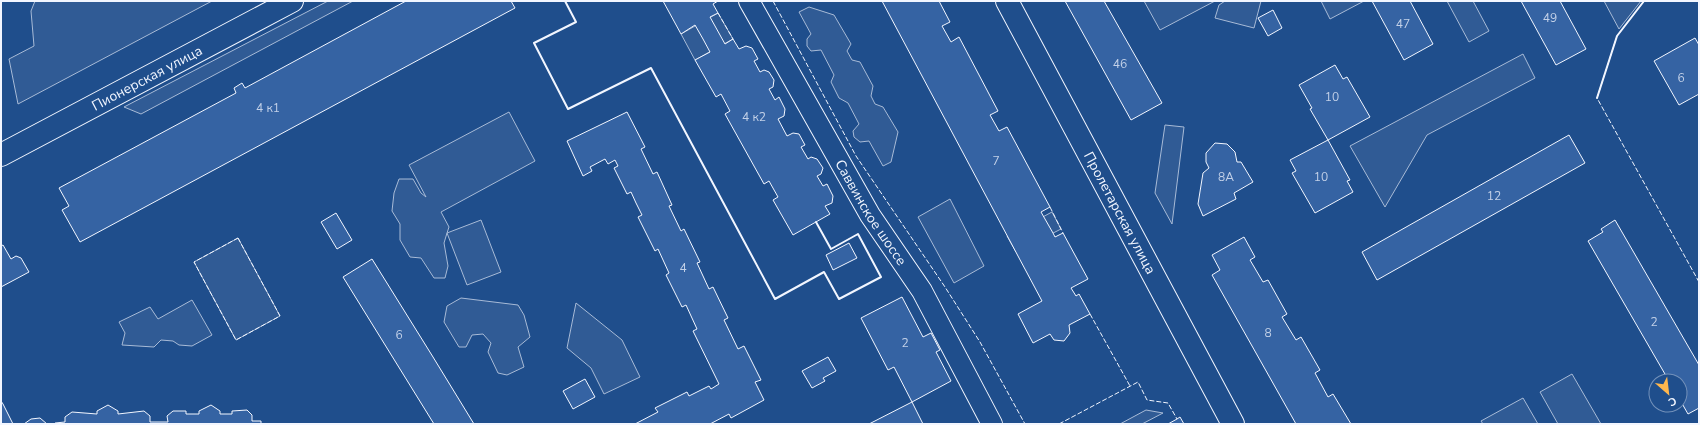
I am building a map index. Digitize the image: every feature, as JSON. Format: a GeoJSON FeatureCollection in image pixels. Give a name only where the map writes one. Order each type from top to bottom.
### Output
{"type":"FeatureCollection","features":[{"type":"Feature","properties":{"kind":"main road","name":"Пионерская улица"},"geometry":{"type":"LineString","coordinates":[[1,155],[292,1]]}},
{"type":"Feature","properties":{"kind":"main road","name":"Пролетарская улица"},"geometry":{"type":"LineString","coordinates":[[1007,1],[1234,424]]}},
{"type":"Feature","properties":{"kind":"street","name":"Саввинское шоссе"},"geometry":{"type":"LineString","coordinates":[[749,1],[870,215],[922,291],[992,424]]}},
{"type":"Feature","properties":{"kind":"shaded area"},"geometry":{"type":"Polygon","coordinates":[[[35,1],[212,1],[18,104],[9,59],[34,46],[31,11],[35,1]]]}},
{"type":"Feature","properties":{"kind":"shaded area"},"geometry":{"type":"Polygon","coordinates":[[[328,1],[353,1],[141,114],[124,107],[328,1]]]}},
{"type":"Feature","properties":{"kind":"shaded area"},"geometry":{"type":"Polygon","coordinates":[[[1144,1],[1215,1],[1160,30],[1144,1]]]}},
{"type":"Feature","properties":{"kind":"shaded area"},"geometry":{"type":"Polygon","coordinates":[[[1225,1],[1261,1],[1254,28],[1215,18],[1219,5],[1225,1]]]}},
{"type":"Feature","properties":{"kind":"shaded area"},"geometry":{"type":"Polygon","coordinates":[[[1321,1],[1364,1],[1330,19],[1321,1]]]}},
{"type":"Feature","properties":{"kind":"shaded area"},"geometry":{"type":"Polygon","coordinates":[[[1447,1],[1473,1],[1489,31],[1469,42],[1447,1]]]}},
{"type":"Feature","properties":{"kind":"shaded area"},"geometry":{"type":"Polygon","coordinates":[[[1604,1],[1641,1],[1619,29],[1604,1]]]}},
{"type":"Feature","properties":{"kind":"shaded area"},"geometry":{"type":"Polygon","coordinates":[[[809,7],[834,15],[851,44],[847,51],[852,60],[860,62],[873,86],[871,96],[875,104],[883,107],[898,132],[891,162],[883,166],[869,141],[860,142],[854,137],[853,131],[859,124],[848,103],[839,98],[831,82],[834,75],[821,50],[811,51],[807,46],[807,39],[811,34],[799,12],[809,7]]]}},
{"type":"Feature","properties":{"kind":"shaded area"},"geometry":{"type":"Polygon","coordinates":[[[718,13],[733,39],[695,60],[681,34],[718,13]]]}},
{"type":"Feature","properties":{"kind":"shaded area"},"geometry":{"type":"Polygon","coordinates":[[[1523,54],[1535,78],[1427,135],[1385,207],[1350,146],[1523,54]]]}},
{"type":"Feature","properties":{"kind":"shaded area"},"geometry":{"type":"Polygon","coordinates":[[[509,112],[535,161],[441,212],[449,227],[444,243],[448,266],[445,278],[434,278],[421,258],[410,257],[400,240],[400,224],[392,211],[394,193],[399,179],[413,179],[421,193],[426,197],[409,165],[509,112]]]}},
{"type":"Feature","properties":{"kind":"shaded area"},"geometry":{"type":"Polygon","coordinates":[[[1165,125],[1184,127],[1172,224],[1155,193],[1165,125]]]}},
{"type":"Feature","properties":{"kind":"shaded area"},"geometry":{"type":"Polygon","coordinates":[[[950,199],[984,266],[954,283],[918,217],[950,199]]]}},
{"type":"Feature","properties":{"kind":"shaded area"},"geometry":{"type":"Polygon","coordinates":[[[1052,212],[1061,229],[1016,252],[1007,236],[1052,212]]]}},
{"type":"Feature","properties":{"kind":"shaded area"},"geometry":{"type":"Polygon","coordinates":[[[481,220],[501,272],[467,285],[447,233],[481,220]]]}},
{"type":"Feature","properties":{"kind":"shaded area"},"geometry":{"type":"Polygon","coordinates":[[[238,238],[280,316],[236,340],[194,262],[238,238]]]}},
{"type":"Feature","properties":{"kind":"shaded area"},"geometry":{"type":"Polygon","coordinates":[[[461,298],[518,305],[524,315],[530,337],[518,347],[524,367],[507,375],[498,373],[488,352],[491,343],[483,334],[472,335],[466,347],[459,347],[444,322],[447,306],[461,298]]]}},
{"type":"Feature","properties":{"kind":"shaded area"},"geometry":{"type":"Polygon","coordinates":[[[192,300],[212,335],[192,346],[179,345],[173,341],[161,340],[154,347],[122,345],[125,333],[119,322],[150,307],[158,319],[192,300]]]}},
{"type":"Feature","properties":{"kind":"shaded area"},"geometry":{"type":"Polygon","coordinates":[[[576,303],[622,340],[640,377],[604,394],[591,368],[567,348],[576,303]]]}},
{"type":"Feature","properties":{"kind":"shaded area"},"geometry":{"type":"Polygon","coordinates":[[[1572,374],[1601,424],[1558,424],[1540,392],[1572,374]]]}},
{"type":"Feature","properties":{"kind":"shaded area"},"geometry":{"type":"Polygon","coordinates":[[[1523,398],[1538,424],[1483,424],[1481,421],[1523,398]]]}},
{"type":"Feature","properties":{"kind":"shaded area"},"geometry":{"type":"Polygon","coordinates":[[[1146,410],[1163,413],[1142,424],[1120,424],[1146,410]]]}},
{"type":"Feature","properties":{"kind":"building"},"geometry":{"type":"Polygon","coordinates":[[[406,1],[511,1],[515,8],[80,242],[62,210],[69,206],[59,188],[236,93],[234,88],[242,83],[245,88],[406,1]]]}},
{"type":"Feature","properties":{"kind":"building"},"geometry":{"type":"Polygon","coordinates":[[[663,1],[718,1],[713,4],[718,13],[710,17],[725,44],[733,39],[739,49],[746,46],[752,48],[758,59],[754,61],[760,72],[764,70],[769,72],[774,80],[773,87],[769,89],[775,100],[779,97],[785,109],[784,116],[778,119],[787,136],[793,133],[799,134],[805,145],[801,147],[808,159],[811,157],[817,159],[823,168],[821,174],[817,176],[823,186],[827,184],[833,196],[832,203],[825,206],[830,214],[793,235],[773,200],[778,197],[769,181],[764,184],[725,114],[730,111],[721,94],[716,97],[695,60],[710,52],[703,39],[695,25],[681,34],[663,1]]]}},
{"type":"Feature","properties":{"kind":"building"},"geometry":{"type":"Polygon","coordinates":[[[882,1],[939,1],[950,22],[942,26],[951,42],[959,37],[998,111],[990,115],[999,131],[1007,127],[1050,207],[1041,212],[1055,237],[1063,233],[1088,279],[1071,288],[1076,296],[1079,294],[1090,314],[1069,325],[1070,333],[1064,341],[1054,340],[1050,334],[1033,343],[1018,314],[1042,301],[882,1]]]}},
{"type":"Feature","properties":{"kind":"building"},"geometry":{"type":"Polygon","coordinates":[[[1065,1],[1104,1],[1162,103],[1131,120],[1065,1]]]}},
{"type":"Feature","properties":{"kind":"building"},"geometry":{"type":"Polygon","coordinates":[[[1372,1],[1410,1],[1433,44],[1404,60],[1372,1]]]}},
{"type":"Feature","properties":{"kind":"building"},"geometry":{"type":"Polygon","coordinates":[[[1521,1],[1560,1],[1586,49],[1556,65],[1521,1]]]}},
{"type":"Feature","properties":{"kind":"building"},"geometry":{"type":"Polygon","coordinates":[[[1273,10],[1282,28],[1268,36],[1258,18],[1273,10]]]}},
{"type":"Feature","properties":{"kind":"building"},"geometry":{"type":"Polygon","coordinates":[[[1695,38],[1699,45],[1699,94],[1679,105],[1654,61],[1695,38]]]}},
{"type":"Feature","properties":{"kind":"building"},"geometry":{"type":"Polygon","coordinates":[[[1335,65],[1343,79],[1347,77],[1370,117],[1328,140],[1310,109],[1312,108],[1299,85],[1335,65]]]}},
{"type":"Feature","properties":{"kind":"building"},"geometry":{"type":"Polygon","coordinates":[[[627,112],[645,147],[641,149],[653,174],[657,172],[672,205],[669,206],[681,231],[684,229],[700,262],[697,263],[709,289],[713,287],[728,318],[724,320],[738,349],[744,346],[761,380],[755,382],[764,400],[731,418],[729,414],[710,424],[635,424],[658,412],[655,408],[687,392],[689,396],[709,386],[711,389],[719,384],[693,331],[697,329],[686,305],[682,307],[666,275],[669,273],[658,249],[655,251],[638,217],[642,215],[631,192],[627,194],[614,168],[618,166],[615,160],[608,164],[605,159],[590,167],[592,171],[583,176],[567,141],[627,112]]]}},
{"type":"Feature","properties":{"kind":"building"},"geometry":{"type":"Polygon","coordinates":[[[1569,135],[1585,163],[1377,280],[1362,252],[1569,135]]]}},
{"type":"Feature","properties":{"kind":"building"},"geometry":{"type":"Polygon","coordinates":[[[1328,140],[1350,180],[1347,181],[1353,192],[1315,213],[1292,173],[1296,171],[1290,160],[1328,140]]]}},
{"type":"Feature","properties":{"kind":"building"},"geometry":{"type":"Polygon","coordinates":[[[1215,143],[1227,144],[1235,152],[1237,162],[1241,162],[1253,182],[1234,193],[1236,199],[1203,216],[1198,204],[1203,173],[1209,168],[1206,162],[1206,153],[1215,143]]]}},
{"type":"Feature","properties":{"kind":"building"},"geometry":{"type":"Polygon","coordinates":[[[336,213],[352,240],[337,249],[321,222],[336,213]]]}},
{"type":"Feature","properties":{"kind":"building"},"geometry":{"type":"Polygon","coordinates":[[[1615,220],[1699,365],[1699,408],[1688,414],[1688,373],[1664,373],[1588,241],[1603,232],[1601,229],[1615,220]]]}},
{"type":"Feature","properties":{"kind":"building"},"geometry":{"type":"Polygon","coordinates":[[[1244,237],[1255,257],[1250,260],[1263,282],[1268,280],[1287,314],[1282,317],[1296,340],[1301,337],[1320,370],[1315,373],[1328,397],[1333,394],[1351,424],[1296,424],[1212,275],[1220,270],[1212,255],[1244,237]]]}},
{"type":"Feature","properties":{"kind":"building"},"geometry":{"type":"Polygon","coordinates":[[[849,243],[857,258],[833,270],[826,255],[849,243]]]}},
{"type":"Feature","properties":{"kind":"building"},"geometry":{"type":"Polygon","coordinates":[[[3,245],[11,259],[16,256],[21,258],[29,272],[1,287],[1,246],[3,245]]]}},
{"type":"Feature","properties":{"kind":"building"},"geometry":{"type":"Polygon","coordinates":[[[372,259],[474,424],[434,424],[343,277],[372,259]]]}},
{"type":"Feature","properties":{"kind":"building"},"geometry":{"type":"Polygon","coordinates":[[[902,297],[923,337],[931,333],[940,350],[936,352],[951,381],[912,402],[894,367],[888,370],[861,318],[902,297]]]}},
{"type":"Feature","properties":{"kind":"building"},"geometry":{"type":"Polygon","coordinates":[[[828,357],[836,371],[823,378],[825,381],[812,388],[802,371],[828,357]]]}},
{"type":"Feature","properties":{"kind":"building"},"geometry":{"type":"Polygon","coordinates":[[[585,379],[595,397],[573,409],[563,391],[585,379]]]}},
{"type":"Feature","properties":{"kind":"building"},"geometry":{"type":"Polygon","coordinates":[[[1,401],[3,404],[13,424],[1,424],[1,401]]]}},
{"type":"Feature","properties":{"kind":"building"},"geometry":{"type":"Polygon","coordinates":[[[912,402],[923,424],[869,424],[912,402]]]}},
{"type":"Feature","properties":{"kind":"building"},"geometry":{"type":"Polygon","coordinates":[[[108,405],[118,411],[118,414],[144,411],[150,416],[150,422],[168,422],[167,416],[173,411],[186,411],[186,414],[199,414],[199,411],[211,405],[220,411],[220,414],[232,414],[232,411],[247,410],[252,415],[252,421],[261,421],[261,424],[55,424],[65,422],[65,417],[72,412],[97,414],[97,411],[108,405]]]}},
{"type":"Feature","properties":{"kind":"building"},"geometry":{"type":"Polygon","coordinates":[[[1180,417],[1184,424],[1168,424],[1177,419],[1180,417]]]}},
{"type":"Feature","properties":{"kind":"building"},"geometry":{"type":"Polygon","coordinates":[[[40,418],[47,424],[24,424],[31,419],[40,418]]]}},
{"type":"Feature","properties":{"kind":"fence"},"geometry":{"type":"LineString","coordinates":[[773,1],[856,156],[945,287],[980,342],[1025,424]]}},
{"type":"Feature","properties":{"kind":"fence"},"geometry":{"type":"LineString","coordinates":[[1644,1],[1617,36],[1597,98],[1699,282]]}},
{"type":"Feature","properties":{"kind":"fence"},"geometry":{"type":"LineString","coordinates":[[718,13],[733,39]]}},
{"type":"Feature","properties":{"kind":"fence"},"geometry":{"type":"LineString","coordinates":[[1050,207],[1063,233]]}},
{"type":"Feature","properties":{"kind":"fence"},"geometry":{"type":"LineString","coordinates":[[238,238],[280,316],[236,340],[194,262],[238,238]]}},
{"type":"Feature","properties":{"kind":"fence"},"geometry":{"type":"LineString","coordinates":[[1090,314],[1130,386]]}},
{"type":"Feature","properties":{"kind":"fence"},"geometry":{"type":"LineString","coordinates":[[1059,424],[1138,382],[1147,400],[1168,403],[1177,419]]}},
{"type":"Feature","properties":{"kind":"wall"},"geometry":{"type":"LineString","coordinates":[[565,1],[576,22],[534,43],[568,109],[651,68],[775,299],[824,272],[839,299],[881,277],[858,234],[831,249],[816,222]]}},
{"type":"Feature","properties":{"kind":"wall"},"geometry":{"type":"LineString","coordinates":[[1597,98],[1617,36],[1644,1]]}}]}
